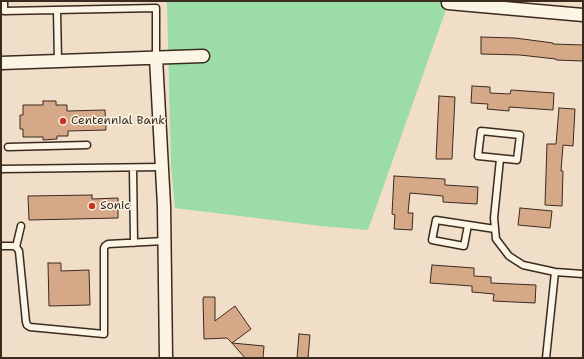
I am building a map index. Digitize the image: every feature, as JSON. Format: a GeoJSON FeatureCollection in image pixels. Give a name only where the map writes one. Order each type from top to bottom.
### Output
{"type":"FeatureCollection","features":[{"type":"Feature","properties":{"kind":"street"},"geometry":{"type":"LineString","coordinates":[[448,3],[554,6],[583,15]]}},
{"type":"Feature","properties":{"kind":"street"},"geometry":{"type":"LineString","coordinates":[[1,63],[203,56]]}},
{"type":"Feature","properties":{"kind":"street"},"geometry":{"type":"LineString","coordinates":[[156,58],[162,167],[166,358]]}},
{"type":"Feature","properties":{"kind":"lane"},"geometry":{"type":"LineString","coordinates":[[4,1],[4,11],[156,8],[156,58]]}},
{"type":"Feature","properties":{"kind":"lane"},"geometry":{"type":"LineString","coordinates":[[57,10],[58,62]]}},
{"type":"Feature","properties":{"kind":"lane"},"geometry":{"type":"LineString","coordinates":[[481,131],[520,135],[517,160],[500,159],[478,156],[481,131]]}},
{"type":"Feature","properties":{"kind":"lane"},"geometry":{"type":"LineString","coordinates":[[8,147],[87,146]]}},
{"type":"Feature","properties":{"kind":"lane"},"geometry":{"type":"LineString","coordinates":[[500,159],[494,218],[496,240],[509,256],[523,266],[555,272],[583,274]]}},
{"type":"Feature","properties":{"kind":"lane"},"geometry":{"type":"LineString","coordinates":[[1,169],[162,167]]}},
{"type":"Feature","properties":{"kind":"lane"},"geometry":{"type":"LineString","coordinates":[[133,168],[134,243]]}},
{"type":"Feature","properties":{"kind":"lane"},"geometry":{"type":"LineString","coordinates":[[468,225],[464,246],[432,240],[436,220],[495,229]]}},
{"type":"Feature","properties":{"kind":"lane"},"geometry":{"type":"LineString","coordinates":[[21,226],[16,247],[19,251],[26,322],[30,327],[104,334],[105,246],[108,244],[164,241]]}},
{"type":"Feature","properties":{"kind":"lane"},"geometry":{"type":"LineString","coordinates":[[1,246],[16,247]]}},
{"type":"Feature","properties":{"kind":"lane"},"geometry":{"type":"LineString","coordinates":[[546,358],[555,272]]}},
{"type":"Feature","properties":{"kind":"green space"},"geometry":{"type":"Polygon","coordinates":[[[167,1],[449,1],[368,230],[321,226],[175,208],[171,165],[167,1]]]}},
{"type":"Feature","properties":{"kind":"building"},"geometry":{"type":"Polygon","coordinates":[[[481,37],[515,38],[553,44],[583,45],[583,61],[556,60],[520,55],[481,54],[481,37]]]}},
{"type":"Feature","properties":{"kind":"building"},"geometry":{"type":"Polygon","coordinates":[[[472,86],[490,87],[490,93],[510,94],[511,90],[554,93],[553,110],[509,107],[509,111],[487,109],[488,104],[471,103],[472,86]]]}},
{"type":"Feature","properties":{"kind":"building"},"geometry":{"type":"Polygon","coordinates":[[[439,96],[455,97],[452,159],[436,159],[439,96]]]}},
{"type":"Feature","properties":{"kind":"building","name":"Centennial Bank"},"geometry":{"type":"Polygon","coordinates":[[[43,101],[56,101],[56,105],[67,105],[67,111],[105,110],[106,130],[68,131],[68,136],[57,136],[57,139],[43,140],[43,137],[23,137],[23,129],[20,129],[20,115],[23,115],[23,105],[43,105],[43,101]]]}},
{"type":"Feature","properties":{"kind":"building"},"geometry":{"type":"Polygon","coordinates":[[[559,108],[575,109],[573,146],[563,145],[561,171],[563,171],[562,206],[545,205],[547,144],[556,144],[559,108]]]}},
{"type":"Feature","properties":{"kind":"building"},"geometry":{"type":"Polygon","coordinates":[[[394,176],[445,179],[445,185],[478,187],[477,204],[443,202],[443,196],[410,193],[408,213],[413,213],[412,230],[394,229],[395,215],[392,214],[394,176]]]}},
{"type":"Feature","properties":{"kind":"building","name":"Sonic"},"geometry":{"type":"Polygon","coordinates":[[[92,195],[92,199],[118,198],[118,218],[29,220],[28,196],[92,195]]]}},
{"type":"Feature","properties":{"kind":"building"},"geometry":{"type":"Polygon","coordinates":[[[520,208],[552,211],[550,228],[518,225],[520,208]]]}},
{"type":"Feature","properties":{"kind":"building"},"geometry":{"type":"Polygon","coordinates":[[[48,263],[61,263],[61,271],[89,270],[90,305],[49,306],[48,263]]]}},
{"type":"Feature","properties":{"kind":"building"},"geometry":{"type":"Polygon","coordinates":[[[432,265],[474,268],[474,276],[491,277],[491,283],[536,285],[535,303],[493,301],[494,294],[472,292],[472,286],[430,283],[432,265]]]}},
{"type":"Feature","properties":{"kind":"building"},"geometry":{"type":"Polygon","coordinates":[[[204,297],[215,297],[215,321],[235,306],[251,329],[232,343],[227,338],[204,339],[204,297]]]}},
{"type":"Feature","properties":{"kind":"building"},"geometry":{"type":"Polygon","coordinates":[[[299,334],[310,335],[308,358],[297,358],[299,334]]]}},
{"type":"Feature","properties":{"kind":"building"},"geometry":{"type":"Polygon","coordinates":[[[232,343],[264,346],[263,358],[245,358],[232,343]]]}},
{"type":"Feature","properties":{"kind":"place","name":"Centennial Bank"},"geometry":{"type":"Point","coordinates":[63,121]}},
{"type":"Feature","properties":{"kind":"place","name":"Sonic"},"geometry":{"type":"Point","coordinates":[92,206]}}]}
